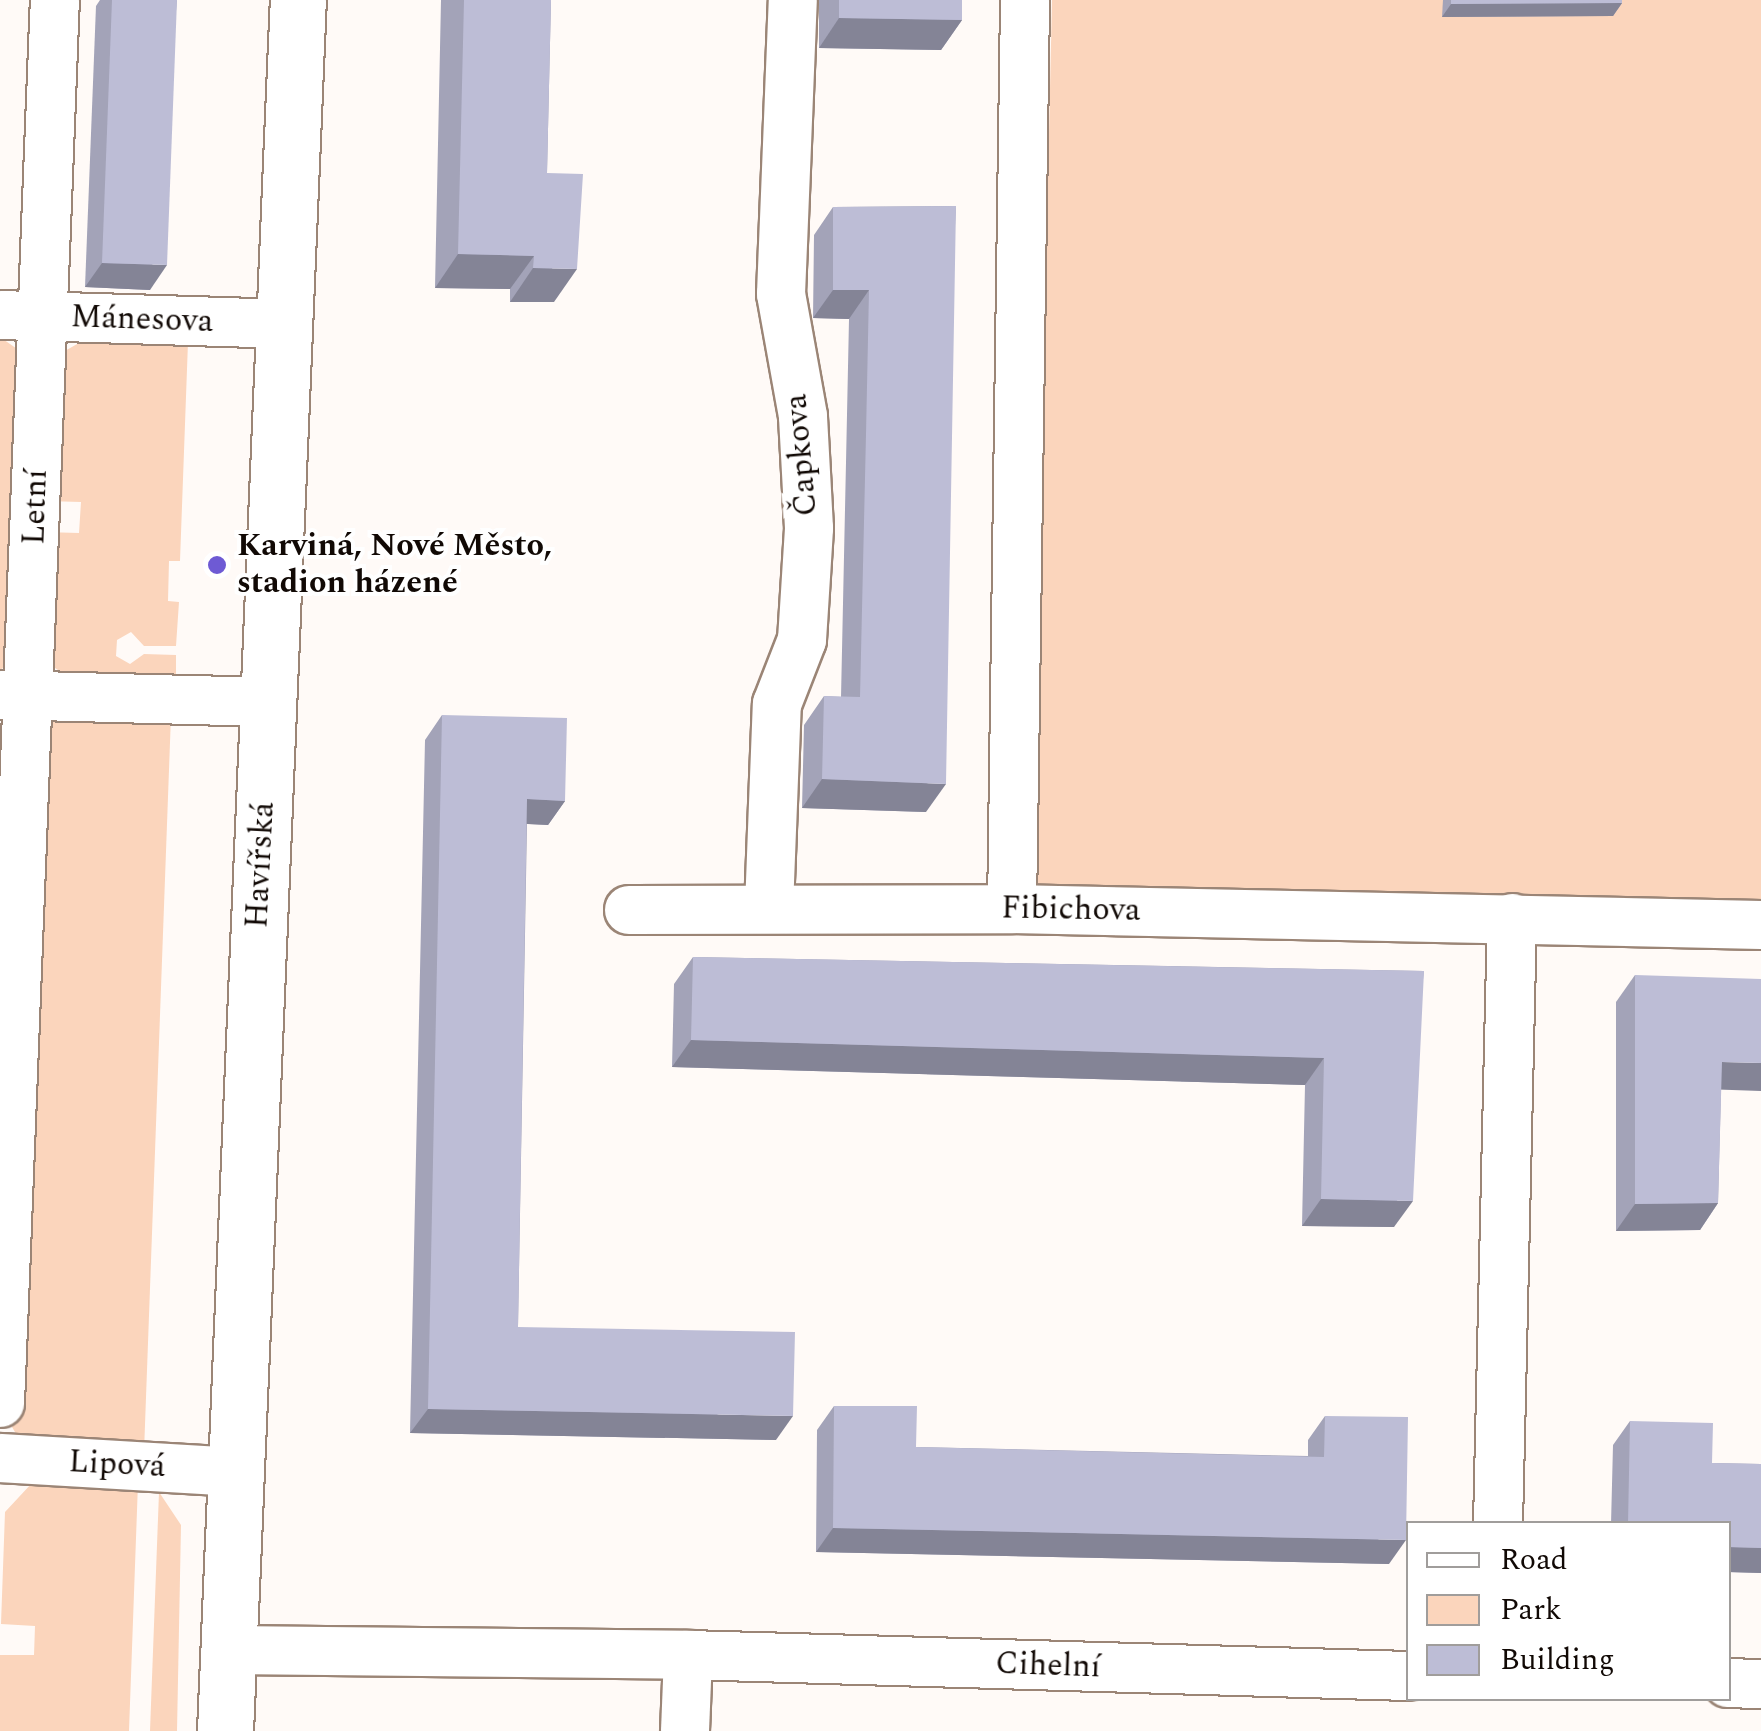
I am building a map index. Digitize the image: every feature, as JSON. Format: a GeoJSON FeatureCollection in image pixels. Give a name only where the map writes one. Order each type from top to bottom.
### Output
{"type":"FeatureCollection","features":[{"type":"Feature","properties":{"kind":"street","name":"Letní"},"geometry":{"type":"LineString","coordinates":[[0,1403],[22,316],[56,0]]}},
{"type":"Feature","properties":{"kind":"street","name":"Havířská"},"geometry":{"type":"LineString","coordinates":[[225,1731],[298,0]]}},
{"type":"Feature","properties":{"kind":"street","name":"Čapkova"},"geometry":{"type":"LineString","coordinates":[[770,908],[778,704],[802,640],[809,528],[803,416],[781,294],[793,0]]}},
{"type":"Feature","properties":{"kind":"street"},"geometry":{"type":"LineString","coordinates":[[1012,908],[1025,0]]}},
{"type":"Feature","properties":{"kind":"street","name":"Mánesova"},"geometry":{"type":"LineString","coordinates":[[22,316],[284,324]]}},
{"type":"Feature","properties":{"kind":"street"},"geometry":{"type":"LineString","coordinates":[[14,696],[268,702]]}},
{"type":"Feature","properties":{"kind":"street","name":"Fibichova"},"geometry":{"type":"LineString","coordinates":[[629,910],[1012,908],[1761,924]]}},
{"type":"Feature","properties":{"kind":"street"},"geometry":{"type":"LineString","coordinates":[[1498,1521],[1512,918]]}},
{"type":"Feature","properties":{"kind":"street","name":"Lipová"},"geometry":{"type":"LineString","coordinates":[[0,1458],[234,1472]]}},
{"type":"Feature","properties":{"kind":"street","name":"Cihelní"},"geometry":{"type":"LineString","coordinates":[[229,1650],[688,1655],[1406,1676]]}},
{"type":"Feature","properties":{"kind":"street"},"geometry":{"type":"LineString","coordinates":[[685,1731],[688,1655]]}},
{"type":"Feature","properties":{"kind":"street"},"geometry":{"type":"LineString","coordinates":[[1731,1684],[1761,1684]]}},
{"type":"Feature","properties":{"kind":"green space"},"geometry":{"type":"Polygon","coordinates":[[[1052,0],[1761,0],[1761,900],[1032,887],[1052,0]]]}},
{"type":"Feature","properties":{"kind":"green space"},"geometry":{"type":"Polygon","coordinates":[[[0,337],[20,351],[6,666],[0,670],[0,337]]]}},
{"type":"Feature","properties":{"kind":"green space"},"geometry":{"type":"Polygon","coordinates":[[[86,339],[188,342],[180,561],[169,561],[168,601],[179,602],[176,646],[144,646],[131,632],[117,640],[116,656],[130,664],[144,654],[176,655],[176,682],[64,674],[52,666],[44,532],[79,533],[81,502],[45,501],[63,352],[86,339]]]}},
{"type":"Feature","properties":{"kind":"green space"},"geometry":{"type":"Polygon","coordinates":[[[171,715],[144,1452],[21,1442],[12,1427],[38,742],[53,719],[171,715]]]}},
{"type":"Feature","properties":{"kind":"green space"},"geometry":{"type":"Polygon","coordinates":[[[32,1483],[138,1483],[129,1731],[0,1731],[0,1655],[34,1655],[35,1626],[1,1624],[5,1512],[32,1483]]]}},
{"type":"Feature","properties":{"kind":"green space"},"geometry":{"type":"Polygon","coordinates":[[[159,1492],[181,1525],[177,1731],[150,1731],[159,1492]]]}},
{"type":"Feature","properties":{"kind":"building"},"geometry":{"type":"Polygon","coordinates":[[[112,0],[177,0],[167,265],[102,263],[112,0]]]}},
{"type":"Feature","properties":{"kind":"building"},"geometry":{"type":"Polygon","coordinates":[[[464,0],[551,0],[547,173],[583,174],[577,269],[533,268],[534,256],[458,254],[464,0]]]}},
{"type":"Feature","properties":{"kind":"building"},"geometry":{"type":"Polygon","coordinates":[[[839,0],[962,0],[962,20],[839,18],[839,0]]]}},
{"type":"Feature","properties":{"kind":"building"},"geometry":{"type":"Polygon","coordinates":[[[1451,0],[1622,0],[1622,3],[1451,4],[1451,0]]]}},
{"type":"Feature","properties":{"kind":"building"},"geometry":{"type":"Polygon","coordinates":[[[956,206],[946,784],[822,779],[824,696],[860,697],[869,290],[833,290],[833,207],[956,206]]]}},
{"type":"Feature","properties":{"kind":"building"},"geometry":{"type":"Polygon","coordinates":[[[442,715],[567,718],[565,801],[527,799],[518,1327],[795,1332],[793,1416],[428,1409],[442,715]]]}},
{"type":"Feature","properties":{"kind":"building"},"geometry":{"type":"Polygon","coordinates":[[[693,957],[1424,971],[1413,1201],[1321,1199],[1324,1058],[691,1040],[693,957]]]}},
{"type":"Feature","properties":{"kind":"building"},"geometry":{"type":"Polygon","coordinates":[[[1635,975],[1761,979],[1761,1063],[1722,1062],[1718,1203],[1635,1204],[1635,975]]]}},
{"type":"Feature","properties":{"kind":"building"},"geometry":{"type":"Polygon","coordinates":[[[834,1406],[917,1406],[916,1447],[1324,1457],[1325,1416],[1408,1417],[1406,1540],[833,1528],[834,1406]]]}},
{"type":"Feature","properties":{"kind":"building"},"geometry":{"type":"Polygon","coordinates":[[[1630,1421],[1713,1423],[1712,1463],[1761,1464],[1761,1548],[1731,1547],[1731,1521],[1628,1521],[1630,1421]]]}},
{"type":"Feature","properties":{"kind":"place","name":"Karviná, Nové Město, stadion házené"},"geometry":{"type":"Point","coordinates":[217,565]}}]}
